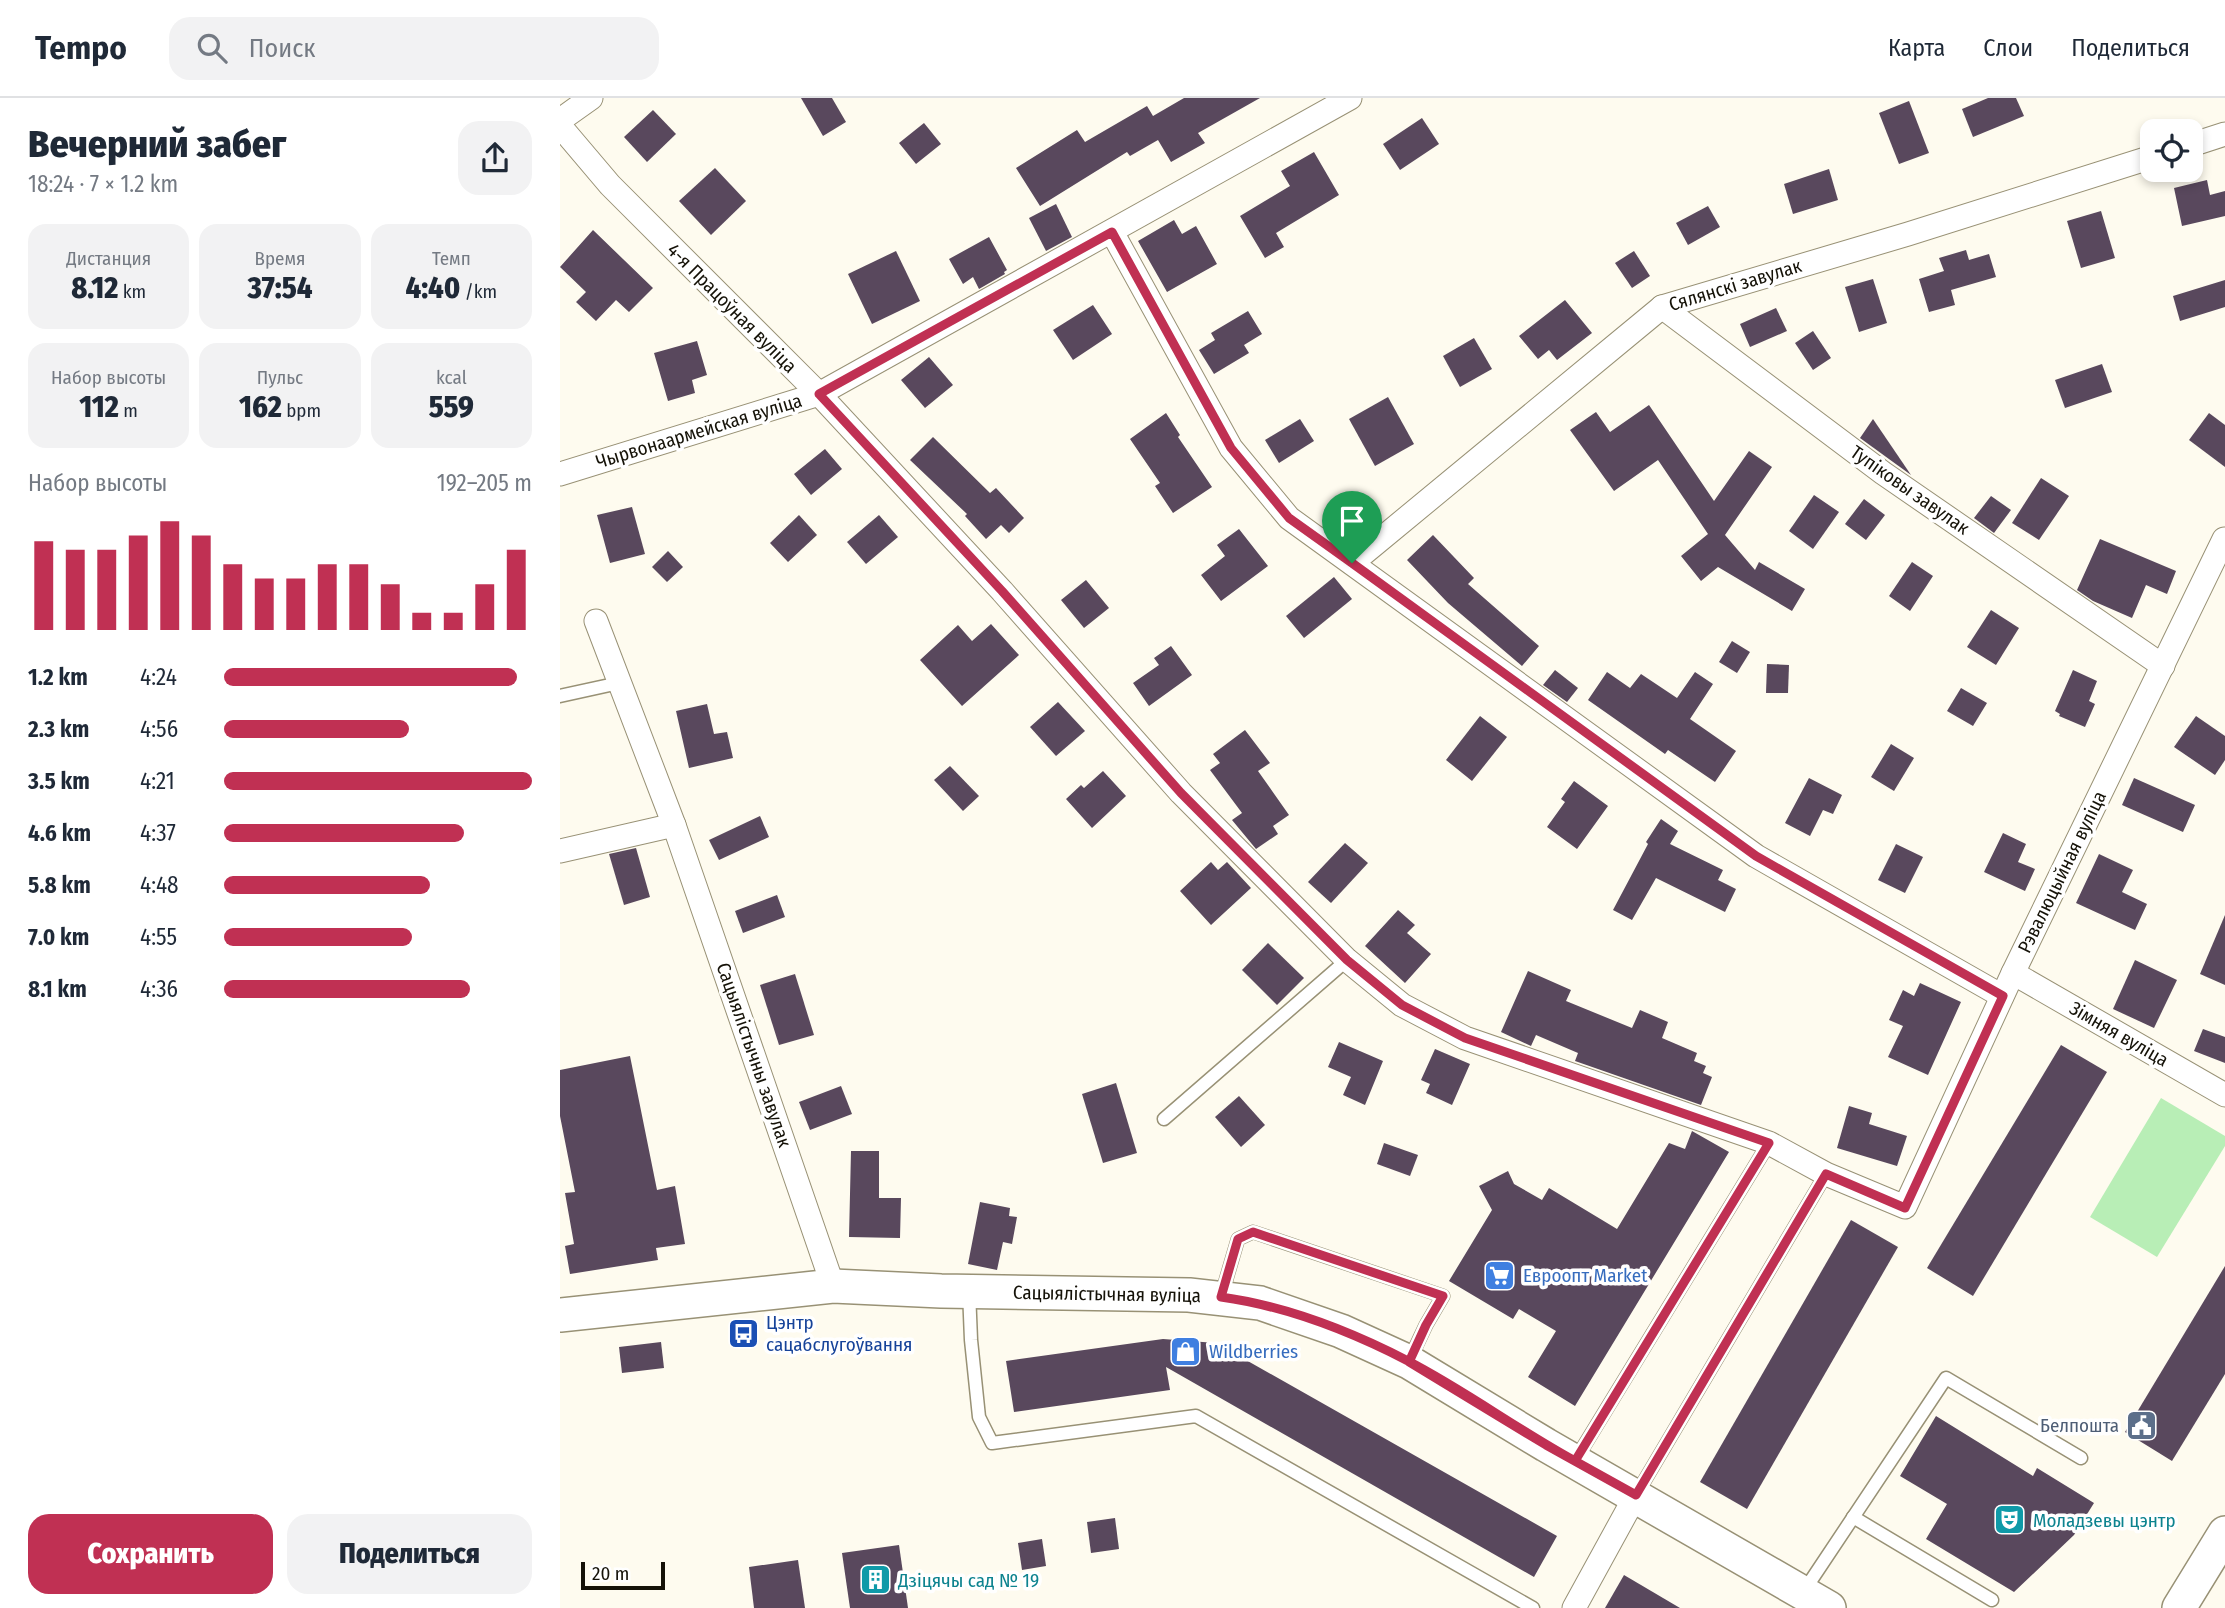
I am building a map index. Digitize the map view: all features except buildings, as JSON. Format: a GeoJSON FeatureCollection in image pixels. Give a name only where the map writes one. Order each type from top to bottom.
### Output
{"type":"FeatureCollection","features":[{"type":"Feature","properties":{"kind":"main road","name":"Сацыялістычная вуліца"},"geometry":{"type":"LineString","coordinates":[[560,1315],[833,1286],[1221,1297],[1260,1303],[1341,1331],[1409,1362],[1816,1600]]}},
{"type":"Feature","properties":{"kind":"main road"},"geometry":{"type":"LineString","coordinates":[[2179,1608],[2225,1532]]}},
{"type":"Feature","properties":{"kind":"street"},"geometry":{"type":"LineString","coordinates":[[560,120],[591,98]]}},
{"type":"Feature","properties":{"kind":"street","name":"Чырвонаармейская вуліца"},"geometry":{"type":"LineString","coordinates":[[560,474],[819,394],[1350,98]]}},
{"type":"Feature","properties":{"kind":"street","name":"4-я Працоўная вуліца"},"geometry":{"type":"LineString","coordinates":[[560,126],[610,185],[819,394],[1002,591],[1181,793],[1347,960],[1402,1005],[1465,1038],[1769,1143],[1826,1174],[1905,1208]]}},
{"type":"Feature","properties":{"kind":"street"},"geometry":{"type":"LineString","coordinates":[[2203,141],[2225,134]]}},
{"type":"Feature","properties":{"kind":"street","name":"Сялянскі завулак"},"geometry":{"type":"LineString","coordinates":[[1352,563],[1661,307],[2140,161]]}},
{"type":"Feature","properties":{"kind":"street"},"geometry":{"type":"LineString","coordinates":[[1112,232],[1231,448],[1289,518],[1756,856],[2003,996]]}},
{"type":"Feature","properties":{"kind":"street","name":"Тупіковы завулак"},"geometry":{"type":"LineString","coordinates":[[1661,307],[1883,473],[2163,666]]}},
{"type":"Feature","properties":{"kind":"street","name":"Рэвалюцыйная вуліца"},"geometry":{"type":"LineString","coordinates":[[1905,1208],[2013,973],[2224,539]]}},
{"type":"Feature","properties":{"kind":"street","name":"Сацыялістычны завулак"},"geometry":{"type":"LineString","coordinates":[[596,621],[674,825],[833,1286]]}},
{"type":"Feature","properties":{"kind":"street"},"geometry":{"type":"LineString","coordinates":[[560,851],[674,825]]}},
{"type":"Feature","properties":{"kind":"street","name":"Зімняя вуліца"},"geometry":{"type":"LineString","coordinates":[[2013,973],[2225,1095]]}},
{"type":"Feature","properties":{"kind":"street"},"geometry":{"type":"LineString","coordinates":[[1574,1608],[1636,1495]]}},
{"type":"Feature","properties":{"kind":"lane"},"geometry":{"type":"LineString","coordinates":[[560,696],[619,682]]}},
{"type":"Feature","properties":{"kind":"lane"},"geometry":{"type":"LineString","coordinates":[[1164,1119],[1347,960]]}},
{"type":"Feature","properties":{"kind":"lane"},"geometry":{"type":"LineString","coordinates":[[1575,1461],[1769,1143]]}},
{"type":"Feature","properties":{"kind":"lane"},"geometry":{"type":"LineString","coordinates":[[1636,1495],[1826,1174]]}},
{"type":"Feature","properties":{"kind":"lane"},"geometry":{"type":"LineString","coordinates":[[1221,1297],[1238,1239],[1253,1232],[1443,1296],[1409,1362]]}},
{"type":"Feature","properties":{"kind":"lane"},"geometry":{"type":"LineString","coordinates":[[969,1291],[979,1417],[992,1443],[1196,1416],[1533,1608]]}},
{"type":"Feature","properties":{"kind":"lane"},"geometry":{"type":"LineString","coordinates":[[1816,1600],[1853,1517],[1946,1378],[2081,1458]]}},
{"type":"Feature","properties":{"kind":"lane"},"geometry":{"type":"LineString","coordinates":[[1853,1517],[1992,1600]]}},
{"type":"Feature","properties":{"kind":"green space"},"geometry":{"type":"Polygon","coordinates":[[[2161,1098],[2225,1136],[2225,1146],[2157,1257],[2090,1217],[2161,1098]]]}},
{"type":"Feature","properties":{"kind":"place","name":"Евроопт Market"},"geometry":{"type":"Point","coordinates":[1500,1275]}},
{"type":"Feature","properties":{"kind":"place","name":"Цэнтр сацабслугоўвання"},"geometry":{"type":"Point","coordinates":[743,1333]}},
{"type":"Feature","properties":{"kind":"place","name":"Wildberries"},"geometry":{"type":"Point","coordinates":[1186,1351]}},
{"type":"Feature","properties":{"kind":"place","name":"Белпошта"},"geometry":{"type":"Point","coordinates":[2142,1425]}},
{"type":"Feature","properties":{"kind":"place","name":"Моладзевы цэнтр"},"geometry":{"type":"Point","coordinates":[2010,1520]}},
{"type":"Feature","properties":{"kind":"place","name":"Дзіцячы сад № 19"},"geometry":{"type":"Point","coordinates":[875,1580]}},
{"type":"Feature","properties":{"kind":"route"},"geometry":{"type":"LineString","coordinates":[[1352,563],[1289,518],[1231,448],[1112,232],[819,394],[1002,591],[1181,793],[1347,960],[1402,1005],[1465,1038],[1769,1143],[1575,1461],[1409,1362],[1341,1331],[1260,1303],[1221,1297],[1238,1239],[1253,1232],[1443,1296],[1409,1362],[1546,1445],[1636,1495],[1826,1174],[1905,1208],[2003,996],[1756,856],[1352,563]]}}]}
